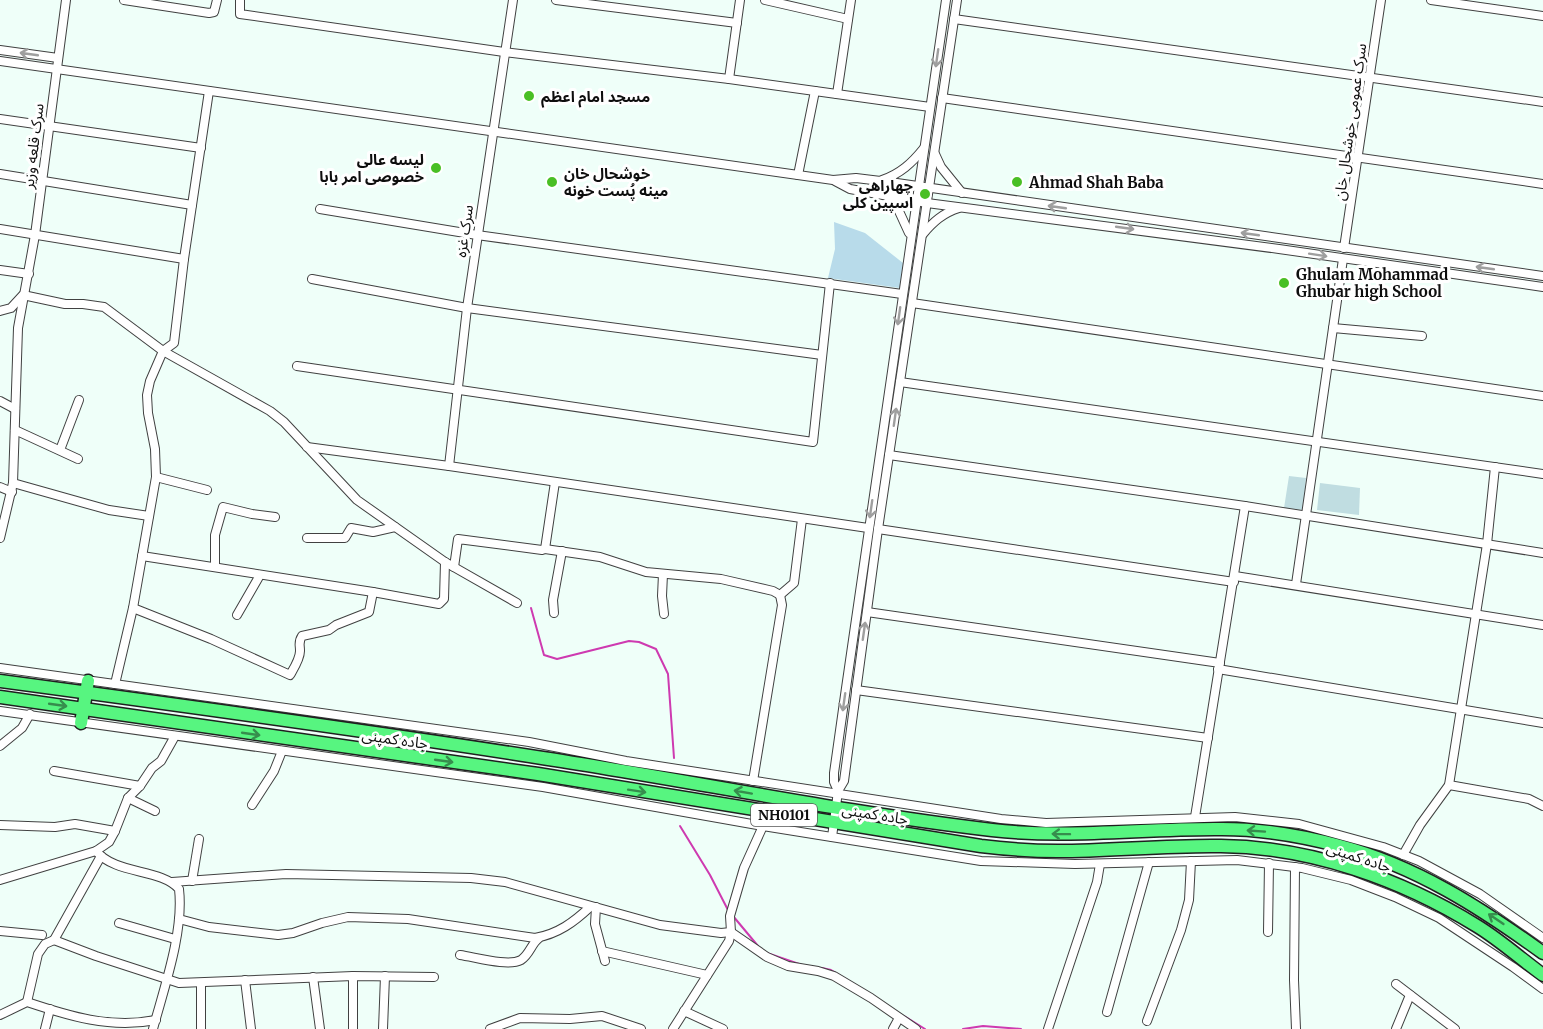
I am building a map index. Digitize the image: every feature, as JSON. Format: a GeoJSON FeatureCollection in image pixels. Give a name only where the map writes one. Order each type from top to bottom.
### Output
{"type":"FeatureCollection","features":[{"type":"Feature","properties":{"kind":"highway","name":"جاده کمپنی"},"geometry":{"type":"LineString","coordinates":[[0,681],[87,687],[538,757],[837,798],[992,830],[1083,835],[1225,829],[1298,830],[1344,847],[1381,853],[1497,919],[1543,953]]}},
{"type":"Feature","properties":{"kind":"highway"},"geometry":{"type":"LineString","coordinates":[[81,723],[87,687]]}},
{"type":"Feature","properties":{"kind":"highway","name":"جاده کمپنی"},"geometry":{"type":"LineString","coordinates":[[0,697],[538,774],[981,846],[1077,851],[1221,846],[1300,855],[1368,874],[1435,903],[1478,927],[1543,975]]}},
{"type":"Feature","properties":{"kind":"street","name":"سرک قلعه وزیر"},"geometry":{"type":"LineString","coordinates":[[0,538],[12,492],[18,328],[35,235],[66,0]]}},
{"type":"Feature","properties":{"kind":"street"},"geometry":{"type":"LineString","coordinates":[[124,0],[209,13],[214,12],[217,0]]}},
{"type":"Feature","properties":{"kind":"street"},"geometry":{"type":"LineString","coordinates":[[240,0],[240,14],[504,52],[729,79],[930,107]]}},
{"type":"Feature","properties":{"kind":"street","name":"سرک غزه"},"geometry":{"type":"LineString","coordinates":[[449,466],[477,235],[513,0]]}},
{"type":"Feature","properties":{"kind":"street"},"geometry":{"type":"LineString","coordinates":[[556,0],[737,23]]}},
{"type":"Feature","properties":{"kind":"street"},"geometry":{"type":"LineString","coordinates":[[729,79],[740,0]]}},
{"type":"Feature","properties":{"kind":"street"},"geometry":{"type":"LineString","coordinates":[[765,0],[848,19]]}},
{"type":"Feature","properties":{"kind":"street"},"geometry":{"type":"LineString","coordinates":[[837,94],[851,0]]}},
{"type":"Feature","properties":{"kind":"street"},"geometry":{"type":"LineString","coordinates":[[832,837],[837,798],[834,773],[946,0]]}},
{"type":"Feature","properties":{"kind":"street"},"geometry":{"type":"LineString","coordinates":[[837,798],[844,785],[878,529],[957,0]]}},
{"type":"Feature","properties":{"kind":"street","name":"سرک عمومی خوشحال خان"},"geometry":{"type":"LineString","coordinates":[[1344,248],[1381,0]]}},
{"type":"Feature","properties":{"kind":"street"},"geometry":{"type":"LineString","coordinates":[[1431,0],[1543,16]]}},
{"type":"Feature","properties":{"kind":"street"},"geometry":{"type":"LineString","coordinates":[[954,19],[1543,102]]}},
{"type":"Feature","properties":{"kind":"street"},"geometry":{"type":"LineString","coordinates":[[0,50],[58,58]]}},
{"type":"Feature","properties":{"kind":"street"},"geometry":{"type":"LineString","coordinates":[[0,61],[833,180],[856,178],[918,186],[1543,276]]}},
{"type":"Feature","properties":{"kind":"street"},"geometry":{"type":"LineString","coordinates":[[798,175],[815,91]]}},
{"type":"Feature","properties":{"kind":"street"},"geometry":{"type":"LineString","coordinates":[[115,684],[133,608],[156,477],[155,449],[147,395],[150,381],[163,351],[174,343],[209,92]]}},
{"type":"Feature","properties":{"kind":"street"},"geometry":{"type":"LineString","coordinates":[[942,98],[1543,184]]}},
{"type":"Feature","properties":{"kind":"street"},"geometry":{"type":"LineString","coordinates":[[0,120],[201,148]]}},
{"type":"Feature","properties":{"kind":"street"},"geometry":{"type":"LineString","coordinates":[[880,181],[894,176],[905,168],[915,160],[924,147]]}},
{"type":"Feature","properties":{"kind":"street"},"geometry":{"type":"LineString","coordinates":[[935,154],[941,167],[963,194]]}},
{"type":"Feature","properties":{"kind":"street"},"geometry":{"type":"LineString","coordinates":[[0,174],[192,205]]}},
{"type":"Feature","properties":{"kind":"street"},"geometry":{"type":"LineString","coordinates":[[833,180],[850,189],[916,201],[1543,287]]}},
{"type":"Feature","properties":{"kind":"street"},"geometry":{"type":"LineString","coordinates":[[886,195],[907,224],[911,237]]}},
{"type":"Feature","properties":{"kind":"street"},"geometry":{"type":"LineString","coordinates":[[922,235],[934,221],[950,211],[963,207]]}},
{"type":"Feature","properties":{"kind":"street"},"geometry":{"type":"LineString","coordinates":[[320,209],[477,235],[902,294]]}},
{"type":"Feature","properties":{"kind":"street"},"geometry":{"type":"LineString","coordinates":[[0,229],[184,259]]}},
{"type":"Feature","properties":{"kind":"street"},"geometry":{"type":"LineString","coordinates":[[1279,249],[1281,239]]}},
{"type":"Feature","properties":{"kind":"street"},"geometry":{"type":"LineString","coordinates":[[1420,269],[1421,258]]}},
{"type":"Feature","properties":{"kind":"street"},"geometry":{"type":"LineString","coordinates":[[1296,584],[1343,260]]}},
{"type":"Feature","properties":{"kind":"street"},"geometry":{"type":"LineString","coordinates":[[0,270],[29,274]]}},
{"type":"Feature","properties":{"kind":"street"},"geometry":{"type":"LineString","coordinates":[[312,279],[467,308],[822,355]]}},
{"type":"Feature","properties":{"kind":"street"},"geometry":{"type":"LineString","coordinates":[[297,366],[813,442],[830,283]]}},
{"type":"Feature","properties":{"kind":"street"},"geometry":{"type":"LineString","coordinates":[[0,311],[11,308],[24,295],[65,304],[104,307],[163,351],[270,411],[284,422],[357,500],[444,562],[517,603]]}},
{"type":"Feature","properties":{"kind":"street"},"geometry":{"type":"LineString","coordinates":[[912,303],[1543,396]]}},
{"type":"Feature","properties":{"kind":"street"},"geometry":{"type":"LineString","coordinates":[[1333,328],[1422,336]]}},
{"type":"Feature","properties":{"kind":"street"},"geometry":{"type":"LineString","coordinates":[[900,382],[1543,474]]}},
{"type":"Feature","properties":{"kind":"street"},"geometry":{"type":"LineString","coordinates":[[60,450],[79,400]]}},
{"type":"Feature","properties":{"kind":"street"},"geometry":{"type":"LineString","coordinates":[[0,401],[15,409]]}},
{"type":"Feature","properties":{"kind":"street"},"geometry":{"type":"LineString","coordinates":[[15,430],[78,459]]}},
{"type":"Feature","properties":{"kind":"street"},"geometry":{"type":"LineString","coordinates":[[307,447],[868,528]]}},
{"type":"Feature","properties":{"kind":"street"},"geometry":{"type":"LineString","coordinates":[[890,455],[1306,515],[1543,553]]}},
{"type":"Feature","properties":{"kind":"street"},"geometry":{"type":"LineString","coordinates":[[1403,855],[1420,825],[1449,785],[1487,544],[1495,468]]}},
{"type":"Feature","properties":{"kind":"street"},"geometry":{"type":"LineString","coordinates":[[876,472],[886,474]]}},
{"type":"Feature","properties":{"kind":"street"},"geometry":{"type":"LineString","coordinates":[[156,477],[207,490]]}},
{"type":"Feature","properties":{"kind":"street"},"geometry":{"type":"LineString","coordinates":[[545,549],[555,482]]}},
{"type":"Feature","properties":{"kind":"street"},"geometry":{"type":"LineString","coordinates":[[0,488],[149,516]]}},
{"type":"Feature","properties":{"kind":"street"},"geometry":{"type":"LineString","coordinates":[[0,501],[12,492]]}},
{"type":"Feature","properties":{"kind":"street"},"geometry":{"type":"LineString","coordinates":[[1195,817],[1245,506]]}},
{"type":"Feature","properties":{"kind":"street"},"geometry":{"type":"LineString","coordinates":[[215,567],[215,535],[223,507],[275,517]]}},
{"type":"Feature","properties":{"kind":"street"},"geometry":{"type":"LineString","coordinates":[[780,596],[795,579],[802,519]]}},
{"type":"Feature","properties":{"kind":"street"},"geometry":{"type":"LineString","coordinates":[[307,538],[345,538],[351,528],[373,532],[395,527]]}},
{"type":"Feature","properties":{"kind":"street"},"geometry":{"type":"LineString","coordinates":[[878,529],[1234,579],[1296,584],[1543,625]]}},
{"type":"Feature","properties":{"kind":"street"},"geometry":{"type":"LineString","coordinates":[[454,567],[458,539],[600,557],[628,567],[663,574],[721,579],[773,591],[780,596],[782,604],[753,781]]}},
{"type":"Feature","properties":{"kind":"street"},"geometry":{"type":"LineString","coordinates":[[554,613],[553,600],[562,551]]}},
{"type":"Feature","properties":{"kind":"street"},"geometry":{"type":"LineString","coordinates":[[142,556],[439,604],[444,598],[444,562]]}},
{"type":"Feature","properties":{"kind":"street"},"geometry":{"type":"LineString","coordinates":[[663,574],[664,614]]}},
{"type":"Feature","properties":{"kind":"street"},"geometry":{"type":"LineString","coordinates":[[237,615],[260,575]]}},
{"type":"Feature","properties":{"kind":"street"},"geometry":{"type":"LineString","coordinates":[[860,589],[870,590]]}},
{"type":"Feature","properties":{"kind":"street"},"geometry":{"type":"LineString","coordinates":[[133,608],[211,639],[290,675],[298,659],[299,642],[302,636],[328,630],[369,612],[373,592]]}},
{"type":"Feature","properties":{"kind":"street"},"geometry":{"type":"LineString","coordinates":[[867,612],[1219,666],[1543,723]]}},
{"type":"Feature","properties":{"kind":"street"},"geometry":{"type":"LineString","coordinates":[[0,668],[87,687],[115,684],[529,742],[837,798],[1001,819],[1046,823],[1235,817],[1298,830]]}},
{"type":"Feature","properties":{"kind":"street"},"geometry":{"type":"LineString","coordinates":[[856,690],[1208,738]]}},
{"type":"Feature","properties":{"kind":"street"},"geometry":{"type":"LineString","coordinates":[[0,711],[543,787],[763,826],[981,861],[1100,864],[1237,860],[1294,867],[1351,880],[1395,897],[1439,918],[1543,989]]}},
{"type":"Feature","properties":{"kind":"street"},"geometry":{"type":"LineString","coordinates":[[0,746],[22,728],[30,714]]}},
{"type":"Feature","properties":{"kind":"street"},"geometry":{"type":"LineString","coordinates":[[27,1002],[38,954],[45,944],[54,940],[99,854],[115,831],[128,798],[140,786],[152,768],[161,761],[175,736]]}},
{"type":"Feature","properties":{"kind":"street"},"geometry":{"type":"LineString","coordinates":[[252,805],[274,771],[282,751]]}},
{"type":"Feature","properties":{"kind":"street"},"geometry":{"type":"LineString","coordinates":[[54,771],[140,786]]}},
{"type":"Feature","properties":{"kind":"street"},"geometry":{"type":"LineString","coordinates":[[1449,785],[1529,799],[1543,806]]}},
{"type":"Feature","properties":{"kind":"street"},"geometry":{"type":"LineString","coordinates":[[128,798],[155,811]]}},
{"type":"Feature","properties":{"kind":"street"},"geometry":{"type":"LineString","coordinates":[[0,825],[55,827],[75,824],[115,831]]}},
{"type":"Feature","properties":{"kind":"street"},"geometry":{"type":"LineString","coordinates":[[673,1029],[729,941],[731,914],[744,868],[763,826]]}},
{"type":"Feature","properties":{"kind":"street"},"geometry":{"type":"LineString","coordinates":[[192,881],[199,839]]}},
{"type":"Feature","properties":{"kind":"street"},"geometry":{"type":"LineString","coordinates":[[1381,853],[1403,855],[1480,894],[1543,938]]}},
{"type":"Feature","properties":{"kind":"street"},"geometry":{"type":"LineString","coordinates":[[0,880],[99,854],[113,863],[172,882],[286,874],[471,878],[505,882],[660,924],[721,933],[731,932],[767,957],[788,966],[834,976],[916,1029]]}},
{"type":"Feature","properties":{"kind":"street"},"geometry":{"type":"LineString","coordinates":[[1147,1021],[1181,930],[1189,900],[1191,861]]}},
{"type":"Feature","properties":{"kind":"street"},"geometry":{"type":"LineString","coordinates":[[1107,1012],[1149,862]]}},
{"type":"Feature","properties":{"kind":"street"},"geometry":{"type":"LineString","coordinates":[[1268,932],[1269,863]]}},
{"type":"Feature","properties":{"kind":"street"},"geometry":{"type":"LineString","coordinates":[[1048,1028],[1097,882],[1100,864]]}},
{"type":"Feature","properties":{"kind":"street"},"geometry":{"type":"LineString","coordinates":[[1294,867],[1296,1029]]}},
{"type":"Feature","properties":{"kind":"street"},"geometry":{"type":"LineString","coordinates":[[153,1029],[167,979],[179,920],[179,890],[172,882]]}},
{"type":"Feature","properties":{"kind":"street"},"geometry":{"type":"LineString","coordinates":[[179,920],[209,927],[278,935],[348,917],[408,919],[535,938],[547,936],[573,923],[593,907]]}},
{"type":"Feature","properties":{"kind":"street"},"geometry":{"type":"LineString","coordinates":[[593,907],[605,961]]}},
{"type":"Feature","properties":{"kind":"street"},"geometry":{"type":"LineString","coordinates":[[119,923],[175,939]]}},
{"type":"Feature","properties":{"kind":"street"},"geometry":{"type":"LineString","coordinates":[[0,931],[42,935]]}},
{"type":"Feature","properties":{"kind":"street"},"geometry":{"type":"LineString","coordinates":[[460,955],[509,963],[521,960],[530,951],[533,942],[541,937]]}},
{"type":"Feature","properties":{"kind":"street"},"geometry":{"type":"LineString","coordinates":[[54,940],[179,982],[353,976],[434,977]]}},
{"type":"Feature","properties":{"kind":"street"},"geometry":{"type":"LineString","coordinates":[[602,951],[707,975]]}},
{"type":"Feature","properties":{"kind":"street"},"geometry":{"type":"LineString","coordinates":[[353,976],[353,1029]]}},
{"type":"Feature","properties":{"kind":"street"},"geometry":{"type":"LineString","coordinates":[[382,1029],[385,976]]}},
{"type":"Feature","properties":{"kind":"street"},"geometry":{"type":"LineString","coordinates":[[313,977],[320,1029]]}},
{"type":"Feature","properties":{"kind":"street"},"geometry":{"type":"LineString","coordinates":[[245,980],[251,1029]]}},
{"type":"Feature","properties":{"kind":"street"},"geometry":{"type":"LineString","coordinates":[[201,983],[201,1029]]}},
{"type":"Feature","properties":{"kind":"street"},"geometry":{"type":"LineString","coordinates":[[1396,984],[1455,1029]]}},
{"type":"Feature","properties":{"kind":"street"},"geometry":{"type":"LineString","coordinates":[[1396,1029],[1410,996]]}},
{"type":"Feature","properties":{"kind":"street"},"geometry":{"type":"LineString","coordinates":[[0,1015],[27,1002],[85,1019],[124,1027],[156,1020]]}},
{"type":"Feature","properties":{"kind":"street"},"geometry":{"type":"LineString","coordinates":[[45,1029],[50,1009]]}},
{"type":"Feature","properties":{"kind":"street"},"geometry":{"type":"LineString","coordinates":[[684,1011],[723,1029]]}},
{"type":"Feature","properties":{"kind":"street"},"geometry":{"type":"LineString","coordinates":[[490,1029],[520,1018],[570,1019],[602,1016],[641,1029]]}},
{"type":"Feature","properties":{"kind":"street"},"geometry":{"type":"LineString","coordinates":[[893,1029],[899,1018]]}},
{"type":"Feature","properties":{"kind":"shaded area"},"geometry":{"type":"Polygon","coordinates":[[[834,222],[865,233],[903,263],[900,288],[828,278],[835,249],[834,222]]]}},
{"type":"Feature","properties":{"kind":"shaded area"},"geometry":{"type":"Polygon","coordinates":[[[1289,476],[1306,478],[1303,510],[1284,508],[1289,476]]]}},
{"type":"Feature","properties":{"kind":"shaded area"},"geometry":{"type":"Polygon","coordinates":[[[1320,483],[1360,488],[1359,515],[1317,510],[1320,483]]]}},
{"type":"Feature","properties":{"kind":"waterway"},"geometry":{"type":"LineString","coordinates":[[531,608],[544,655],[557,659],[629,641],[639,642],[656,649],[668,674],[674,758]]}},
{"type":"Feature","properties":{"kind":"waterway"},"geometry":{"type":"LineString","coordinates":[[680,826],[710,875],[729,912]]}},
{"type":"Feature","properties":{"kind":"waterway"},"geometry":{"type":"LineString","coordinates":[[733,916],[758,946]]}},
{"type":"Feature","properties":{"kind":"waterway"},"geometry":{"type":"LineString","coordinates":[[767,953],[802,965]]}},
{"type":"Feature","properties":{"kind":"waterway"},"geometry":{"type":"LineString","coordinates":[[822,968],[831,970],[854,984]]}},
{"type":"Feature","properties":{"kind":"waterway"},"geometry":{"type":"LineString","coordinates":[[904,1016],[925,1029]]}},
{"type":"Feature","properties":{"kind":"waterway"},"geometry":{"type":"LineString","coordinates":[[963,1029],[983,1026],[1021,1029]]}},
{"type":"Feature","properties":{"kind":"place","name":"مسجد امام اعظم"},"geometry":{"type":"Point","coordinates":[529,96]}},
{"type":"Feature","properties":{"kind":"place","name":"لیسه عالی خصوصی امر بابا"},"geometry":{"type":"Point","coordinates":[436,168]}},
{"type":"Feature","properties":{"kind":"place","name":"خوشحال خان مینه پُست خونه"},"geometry":{"type":"Point","coordinates":[552,182]}},
{"type":"Feature","properties":{"kind":"place","name":"Ahmad Shah Baba"},"geometry":{"type":"Point","coordinates":[1017,182]}},
{"type":"Feature","properties":{"kind":"place","name":"چهاراهی اسپین کلی"},"geometry":{"type":"Point","coordinates":[925,194]}},
{"type":"Feature","properties":{"kind":"place","name":"Ghulam Mohammad Ghubar high School"},"geometry":{"type":"Point","coordinates":[1284,283]}}]}
